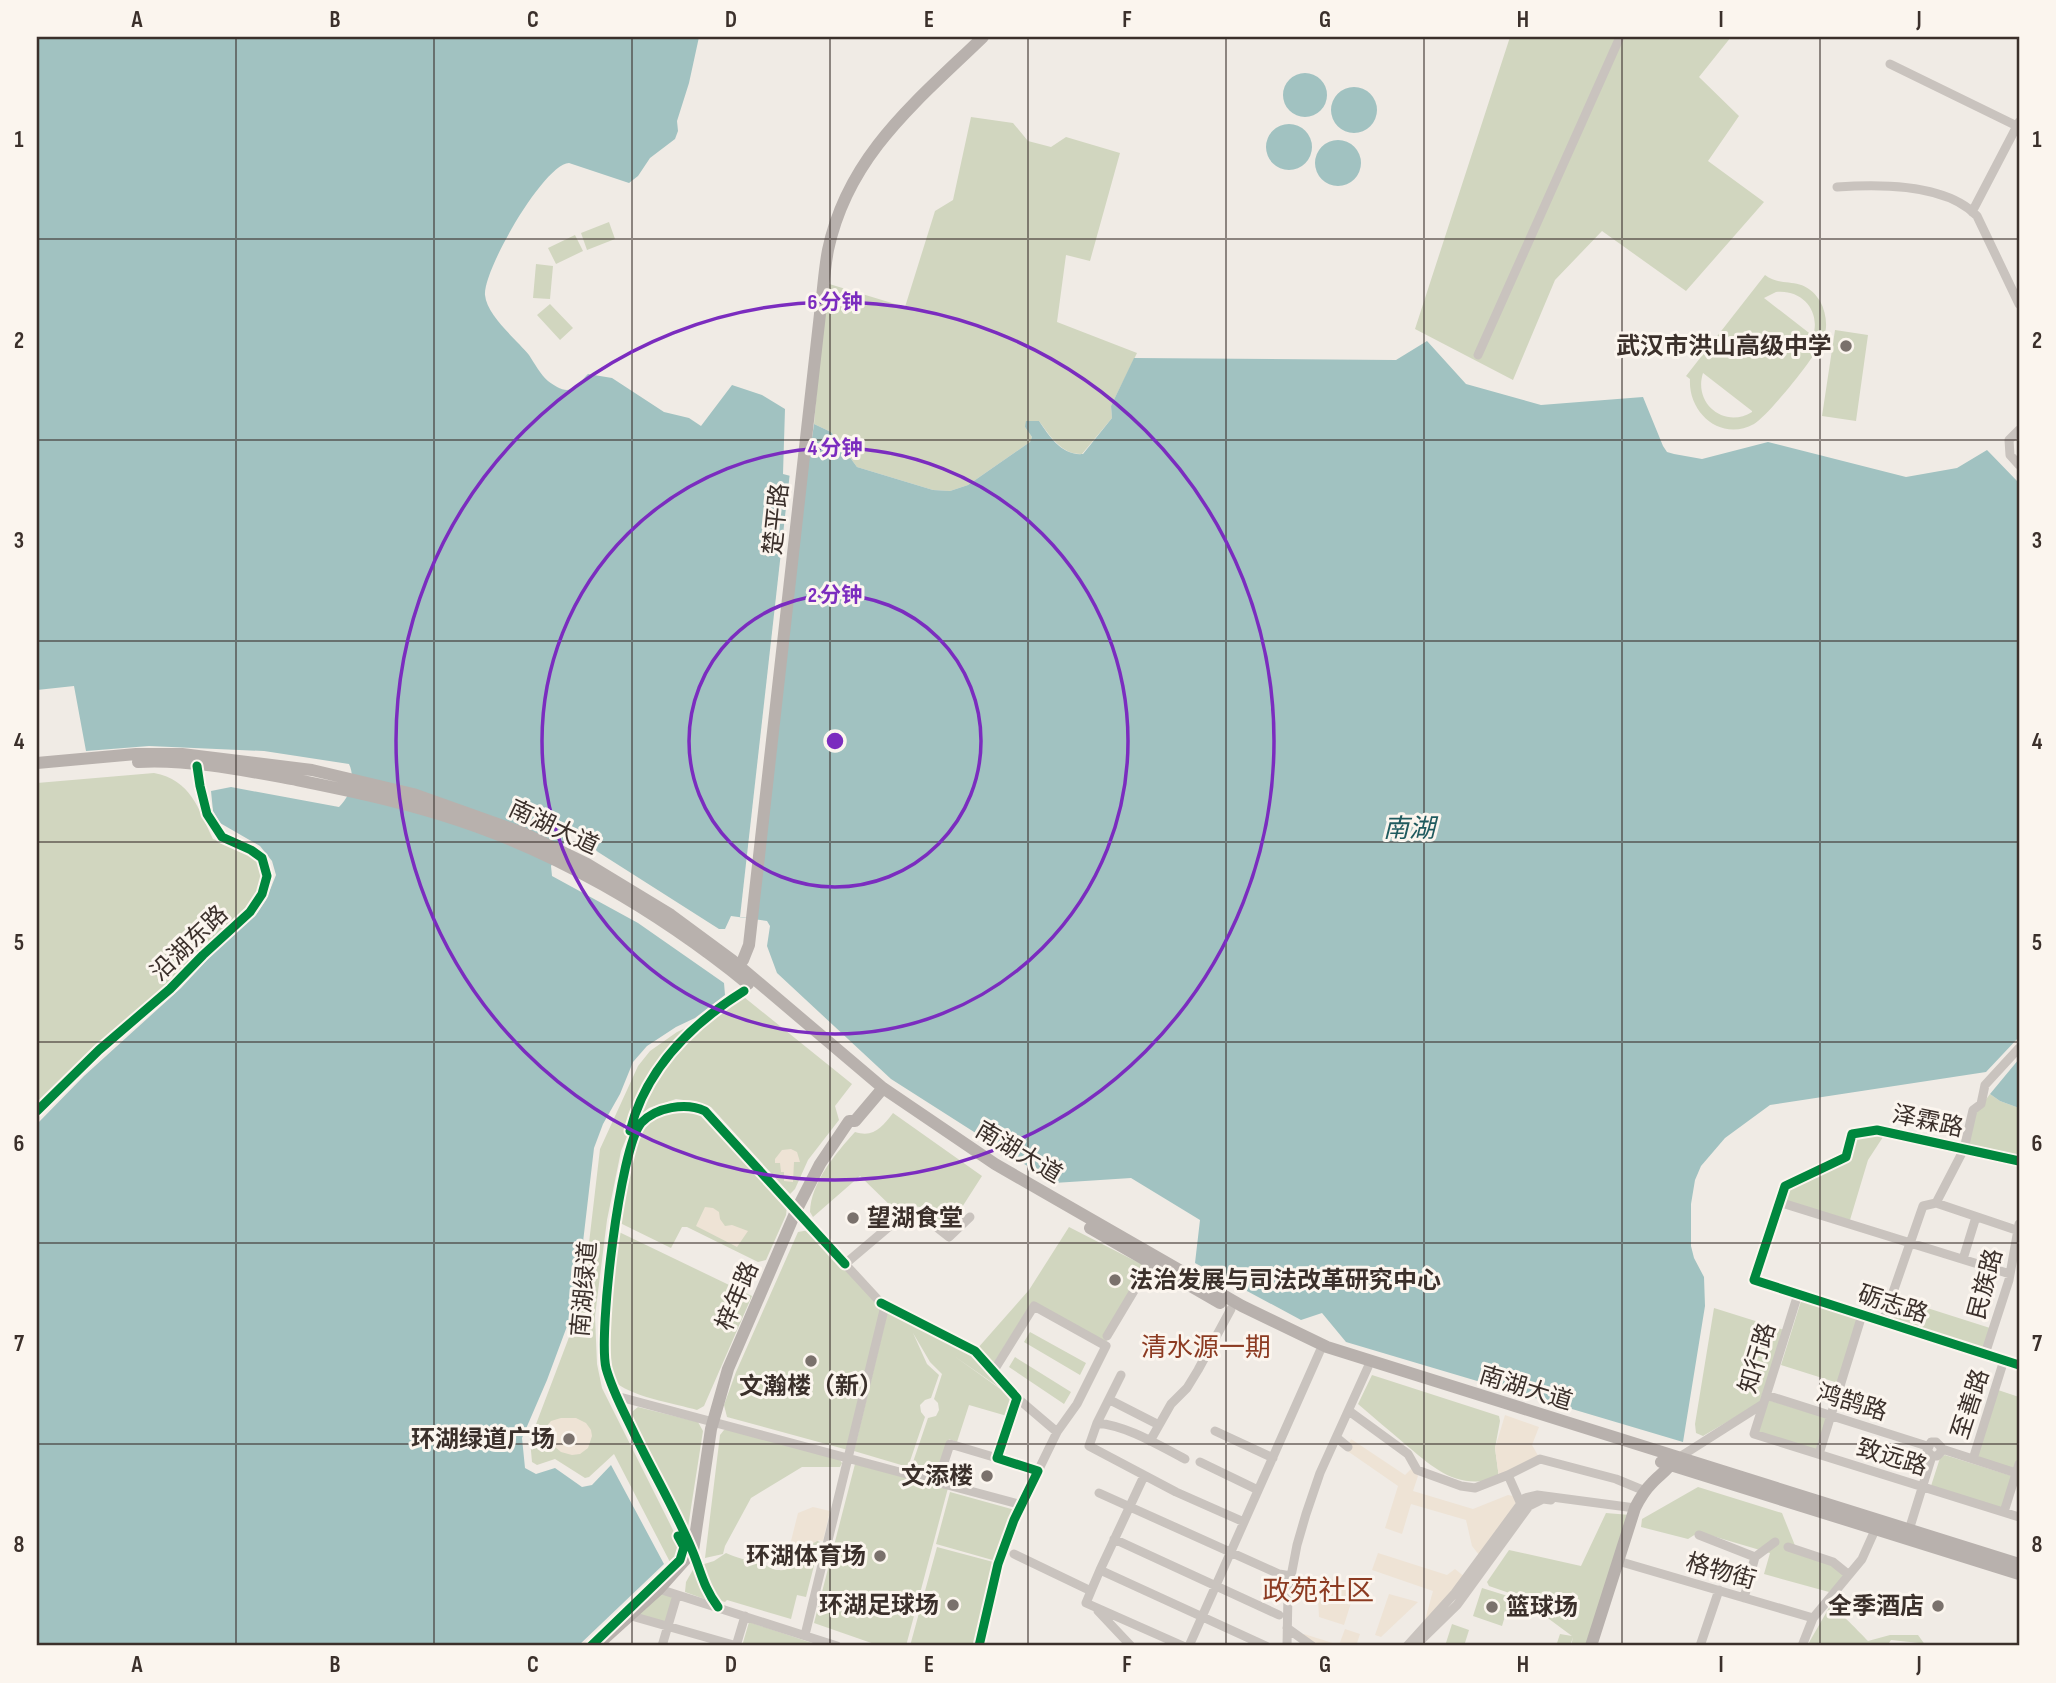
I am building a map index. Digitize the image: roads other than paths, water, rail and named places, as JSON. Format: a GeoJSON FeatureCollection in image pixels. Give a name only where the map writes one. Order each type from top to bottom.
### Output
{"type":"FeatureCollection","features":[{"type":"Feature","properties":{"kind":"main road","name":"楚平路"},"geometry":{"type":"LineString","coordinates":[[733,967],[747,953],[822,250],[835,207],[850,174],[883,125],[973,37]]}},
{"type":"Feature","properties":{"kind":"main road","name":"楚平路"},"geometry":{"type":"LineString","coordinates":[[812,357],[828,251],[849,189],[868,156],[888,130],[983,37]]}},
{"type":"Feature","properties":{"kind":"main road","name":"南湖大道"},"geometry":{"type":"LineString","coordinates":[[37,763],[136,754],[197,760],[411,806],[556,855],[733,967],[881,1090],[991,1170],[1231,1309],[1320,1351],[1368,1367],[2019,1564]]}},
{"type":"Feature","properties":{"kind":"main road","name":"南湖大道"},"geometry":{"type":"LineString","coordinates":[[37,771],[197,760]]}},
{"type":"Feature","properties":{"kind":"main road","name":"南湖大道"},"geometry":{"type":"LineString","coordinates":[[881,1090],[995,1164],[1242,1306],[1327,1347],[1674,1460],[1875,1530],[2019,1574]]}},
{"type":"Feature","properties":{"kind":"main road","name":"梓年路"},"geometry":{"type":"LineString","coordinates":[[693,1551],[713,1420],[729,1369],[796,1211],[820,1164],[849,1121],[860,1117],[881,1090]]}},
{"type":"Feature","properties":{"kind":"main road"},"geometry":{"type":"LineString","coordinates":[[1595,1645],[1635,1510],[1645,1491],[1674,1460]]}},
{"type":"Feature","properties":{"kind":"main road"},"geometry":{"type":"LineString","coordinates":[[595,1645],[659,1589],[693,1551]]}},
{"type":"Feature","properties":{"kind":"street"},"geometry":{"type":"LineString","coordinates":[[1478,355],[1619,37]]}},
{"type":"Feature","properties":{"kind":"street"},"geometry":{"type":"LineString","coordinates":[[1890,64],[2019,125],[1972,212]]}},
{"type":"Feature","properties":{"kind":"street"},"geometry":{"type":"LineString","coordinates":[[1838,187],[1906,187],[1951,200],[1972,212],[1977,216],[2019,304]]}},
{"type":"Feature","properties":{"kind":"street"},"geometry":{"type":"LineString","coordinates":[[2019,430],[2009,440],[2010,455],[2019,465]]}},
{"type":"Feature","properties":{"kind":"street","name":"沿湖东路"},"geometry":{"type":"LineString","coordinates":[[37,1111],[99,1050],[170,989],[203,954],[250,912],[262,894],[267,876],[262,858],[222,837],[207,814],[197,760]]}},
{"type":"Feature","properties":{"kind":"street"},"geometry":{"type":"LineString","coordinates":[[1936,1203],[1964,1149],[1973,1110],[1981,1104],[1986,1084],[2019,1048]]}},
{"type":"Feature","properties":{"kind":"street"},"geometry":{"type":"LineString","coordinates":[[718,1607],[705,1587],[693,1551],[616,1395],[605,1364],[604,1322],[622,1185],[632,1141],[642,1123],[656,1113],[672,1108],[693,1107],[705,1111],[881,1303],[884,1310],[805,1635]]}},
{"type":"Feature","properties":{"kind":"street","name":"泽霖路"},"geometry":{"type":"LineString","coordinates":[[1754,1280],[1786,1184],[1846,1157],[1851,1135],[1865,1130],[1889,1132],[2019,1161]]}},
{"type":"Feature","properties":{"kind":"street"},"geometry":{"type":"LineString","coordinates":[[1779,1202],[2010,1274]]}},
{"type":"Feature","properties":{"kind":"street"},"geometry":{"type":"LineString","coordinates":[[1883,1321],[1920,1208],[1936,1203],[2019,1229]]}},
{"type":"Feature","properties":{"kind":"street"},"geometry":{"type":"LineString","coordinates":[[845,1264],[904,1214],[921,1215],[950,1237],[970,1217]]}},
{"type":"Feature","properties":{"kind":"street"},"geometry":{"type":"LineString","coordinates":[[1963,1259],[1976,1217]]}},
{"type":"Feature","properties":{"kind":"street","name":"民族路"},"geometry":{"type":"LineString","coordinates":[[1986,1354],[2010,1274],[2019,1229]]}},
{"type":"Feature","properties":{"kind":"street"},"geometry":{"type":"LineString","coordinates":[[1107,1336],[1150,1264]]}},
{"type":"Feature","properties":{"kind":"street","name":"砺志路"},"geometry":{"type":"LineString","coordinates":[[1754,1280],[2019,1364]]}},
{"type":"Feature","properties":{"kind":"street","name":"知行路"},"geometry":{"type":"LineString","coordinates":[[1754,1434],[1798,1294]]}},
{"type":"Feature","properties":{"kind":"street"},"geometry":{"type":"LineString","coordinates":[[881,1303],[975,1351],[1017,1398],[1057,1432]]}},
{"type":"Feature","properties":{"kind":"street"},"geometry":{"type":"LineString","coordinates":[[978,1646],[998,1564],[1014,1520],[1057,1432],[1077,1404],[1106,1346],[1034,1306],[993,1372]]}},
{"type":"Feature","properties":{"kind":"street"},"geometry":{"type":"LineString","coordinates":[[1150,1441],[1171,1404],[1187,1388],[1231,1309]]}},
{"type":"Feature","properties":{"kind":"street"},"geometry":{"type":"LineString","coordinates":[[1819,1454],[1863,1315]]}},
{"type":"Feature","properties":{"kind":"street"},"geometry":{"type":"LineString","coordinates":[[1144,1476],[1086,1603],[1186,1646],[1202,1616],[1320,1351]]}},
{"type":"Feature","properties":{"kind":"street","name":"至善路"},"geometry":{"type":"LineString","coordinates":[[1973,1459],[2004,1360]]}},
{"type":"Feature","properties":{"kind":"street"},"geometry":{"type":"LineString","coordinates":[[1287,1646],[1291,1576],[1306,1514],[1320,1474],[1368,1367]]}},
{"type":"Feature","properties":{"kind":"street"},"geometry":{"type":"LineString","coordinates":[[1121,1375],[1097,1423],[1089,1446],[1144,1476],[1244,1522]]}},
{"type":"Feature","properties":{"kind":"street"},"geometry":{"type":"LineString","coordinates":[[616,1395],[1022,1505]]}},
{"type":"Feature","properties":{"kind":"street"},"geometry":{"type":"LineString","coordinates":[[997,1458],[1017,1398]]}},
{"type":"Feature","properties":{"kind":"street"},"geometry":{"type":"LineString","coordinates":[[1674,1460],[1765,1399]]}},
{"type":"Feature","properties":{"kind":"street","name":"鸿鹄路"},"geometry":{"type":"LineString","coordinates":[[1765,1399],[1927,1446]]}},
{"type":"Feature","properties":{"kind":"street"},"geometry":{"type":"LineString","coordinates":[[1110,1400],[1159,1425]]}},
{"type":"Feature","properties":{"kind":"street"},"geometry":{"type":"LineString","coordinates":[[1349,1411],[1408,1454],[1417,1470],[1461,1486],[1475,1488],[1540,1459],[1616,1479],[1645,1491]]}},
{"type":"Feature","properties":{"kind":"street"},"geometry":{"type":"LineString","coordinates":[[1097,1423],[1105,1423],[1150,1441],[1185,1459]]}},
{"type":"Feature","properties":{"kind":"street"},"geometry":{"type":"LineString","coordinates":[[1215,1431],[1273,1458]]}},
{"type":"Feature","properties":{"kind":"street","name":"致远路"},"geometry":{"type":"LineString","coordinates":[[1754,1434],[2019,1517]]}},
{"type":"Feature","properties":{"kind":"street"},"geometry":{"type":"LineString","coordinates":[[1336,1438],[1348,1447]]}},
{"type":"Feature","properties":{"kind":"street"},"geometry":{"type":"LineString","coordinates":[[1932,1456],[1927,1451],[1927,1446],[1936,1442],[1942,1449],[1973,1459],[2018,1468],[2004,1512]]}},
{"type":"Feature","properties":{"kind":"street"},"geometry":{"type":"LineString","coordinates":[[938,1481],[950,1444],[1038,1471]]}},
{"type":"Feature","properties":{"kind":"street"},"geometry":{"type":"LineString","coordinates":[[1932,1456],[1937,1456],[1942,1449]]}},
{"type":"Feature","properties":{"kind":"street"},"geometry":{"type":"LineString","coordinates":[[1909,1530],[1932,1456]]}},
{"type":"Feature","properties":{"kind":"street"},"geometry":{"type":"LineString","coordinates":[[1200,1462],[1258,1490]]}},
{"type":"Feature","properties":{"kind":"street"},"geometry":{"type":"LineString","coordinates":[[1508,1475],[1520,1502]]}},
{"type":"Feature","properties":{"kind":"street"},"geometry":{"type":"LineString","coordinates":[[1099,1493],[1230,1553],[1279,1574],[1291,1576]]}},
{"type":"Feature","properties":{"kind":"street"},"geometry":{"type":"LineString","coordinates":[[1407,1646],[1455,1593],[1525,1498],[1537,1495],[1635,1510]]}},
{"type":"Feature","properties":{"kind":"street"},"geometry":{"type":"LineString","coordinates":[[1415,1646],[1457,1605],[1529,1506],[1543,1499],[1635,1510]]}},
{"type":"Feature","properties":{"kind":"street"},"geometry":{"type":"LineString","coordinates":[[1802,1646],[1813,1618],[1862,1559],[1875,1530]]}},
{"type":"Feature","properties":{"kind":"street"},"geometry":{"type":"LineString","coordinates":[[1699,1535],[1755,1557]]}},
{"type":"Feature","properties":{"kind":"street"},"geometry":{"type":"LineString","coordinates":[[1114,1539],[1279,1615]]}},
{"type":"Feature","properties":{"kind":"street"},"geometry":{"type":"LineString","coordinates":[[1744,1598],[1755,1557],[1775,1542]]}},
{"type":"Feature","properties":{"kind":"street"},"geometry":{"type":"LineString","coordinates":[[1788,1548],[1833,1562],[1849,1575]]}},
{"type":"Feature","properties":{"kind":"street"},"geometry":{"type":"LineString","coordinates":[[1014,1554],[1091,1591]]}},
{"type":"Feature","properties":{"kind":"street","name":"格物街"},"geometry":{"type":"LineString","coordinates":[[1618,1561],[1813,1618]]}},
{"type":"Feature","properties":{"kind":"street"},"geometry":{"type":"LineString","coordinates":[[1100,1570],[1266,1646]]}},
{"type":"Feature","properties":{"kind":"street"},"geometry":{"type":"LineString","coordinates":[[659,1589],[837,1646]]}},
{"type":"Feature","properties":{"kind":"street"},"geometry":{"type":"LineString","coordinates":[[1700,1646],[1719,1590]]}},
{"type":"Feature","properties":{"kind":"street"},"geometry":{"type":"LineString","coordinates":[[662,1646],[677,1595]]}},
{"type":"Feature","properties":{"kind":"street"},"geometry":{"type":"LineString","coordinates":[[1095,1607],[1131,1646]]}},
{"type":"Feature","properties":{"kind":"street"},"geometry":{"type":"LineString","coordinates":[[628,1615],[736,1646],[745,1616]]}},
{"type":"Feature","properties":{"kind":"street"},"geometry":{"type":"LineString","coordinates":[[1287,1628],[1312,1646]]}},
{"type":"Feature","properties":{"kind":"water","name":"南湖"},"geometry":{"type":"Polygon","coordinates":[[[37,37],[699,37],[677,121],[675,139],[650,158],[638,176],[629,183],[569,163],[558,168],[545,181],[517,220],[494,264],[485,295],[491,311],[529,355],[542,375],[562,389],[573,388],[588,374],[612,378],[664,412],[689,418],[701,426],[732,385],[762,395],[785,409],[783,474],[806,480],[814,424],[831,432],[857,467],[933,490],[950,491],[968,485],[1030,442],[1032,437],[1025,427],[1026,421],[1039,421],[1062,448],[1075,454],[1083,454],[1112,418],[1111,406],[1134,358],[1396,360],[1427,341],[1466,384],[1541,405],[1643,397],[1663,446],[1667,452],[1674,454],[1702,459],[1768,442],[1906,477],[1957,468],[1987,450],[2019,483],[2019,1037],[1986,1072],[1770,1105],[1725,1138],[1701,1166],[1695,1180],[1691,1204],[1691,1246],[1704,1277],[1705,1306],[1683,1442],[1346,1342],[1322,1313],[1301,1320],[1195,1263],[1200,1220],[1131,1178],[1054,1183],[891,1079],[777,973],[767,946],[770,926],[767,921],[731,916],[725,929],[719,929],[598,852],[583,838],[569,834],[551,866],[552,876],[638,923],[724,983],[725,995],[695,1018],[647,1046],[633,1062],[620,1094],[603,1124],[594,1148],[576,1302],[522,1438],[525,1468],[536,1474],[555,1468],[582,1487],[592,1485],[611,1465],[664,1564],[578,1646],[37,1646],[37,1124],[84,1076],[181,988],[219,947],[256,915],[266,900],[276,875],[272,861],[260,846],[220,823],[213,811],[211,791],[231,787],[339,807],[349,793],[352,776],[349,764],[264,751],[149,746],[86,751],[74,686],[37,690],[37,37]]]}},
{"type":"Feature","properties":{"kind":"water"},"geometry":{"type":"Polygon","coordinates":[[[1305,73],[1314,74],[1321,79],[1326,86],[1326,104],[1321,111],[1314,116],[1305,117],[1296,116],[1289,111],[1284,104],[1283,95],[1284,86],[1289,79],[1296,74],[1305,73]]]}},
{"type":"Feature","properties":{"kind":"water"},"geometry":{"type":"Polygon","coordinates":[[[1354,87],[1370,94],[1377,110],[1370,126],[1354,133],[1338,126],[1331,110],[1338,94],[1354,87]]]}},
{"type":"Feature","properties":{"kind":"water"},"geometry":{"type":"Polygon","coordinates":[[[1289,124],[1305,131],[1312,147],[1305,163],[1289,170],[1273,163],[1266,147],[1273,131],[1289,124]]]}},
{"type":"Feature","properties":{"kind":"water"},"geometry":{"type":"Polygon","coordinates":[[[1338,140],[1354,147],[1361,163],[1354,179],[1338,186],[1322,179],[1315,163],[1322,147],[1338,140]]]}},
{"type":"Feature","properties":{"kind":"water"},"geometry":{"type":"Polygon","coordinates":[[[2019,1059],[2019,1108],[1990,1094],[2019,1059]]]}},
{"type":"Feature","properties":{"kind":"place","name":"武汉市洪山高级中学"},"geometry":{"type":"Point","coordinates":[1846,346]}},
{"type":"Feature","properties":{"kind":"place","name":"望湖食堂"},"geometry":{"type":"Point","coordinates":[853,1218]}},
{"type":"Feature","properties":{"kind":"place","name":"法治发展与司法改革研究中心"},"geometry":{"type":"Point","coordinates":[1115,1280]}},
{"type":"Feature","properties":{"kind":"place","name":"文瀚楼（新）"},"geometry":{"type":"Point","coordinates":[811,1361]}},
{"type":"Feature","properties":{"kind":"place","name":"环湖绿道广场"},"geometry":{"type":"Point","coordinates":[569,1439]}},
{"type":"Feature","properties":{"kind":"place","name":"文添楼"},"geometry":{"type":"Point","coordinates":[987,1476]}},
{"type":"Feature","properties":{"kind":"place","name":"环湖体育场"},"geometry":{"type":"Point","coordinates":[880,1556]}},
{"type":"Feature","properties":{"kind":"place","name":"环湖足球场"},"geometry":{"type":"Point","coordinates":[953,1605]}},
{"type":"Feature","properties":{"kind":"place","name":"全季酒店"},"geometry":{"type":"Point","coordinates":[1938,1606]}},
{"type":"Feature","properties":{"kind":"place","name":"篮球场"},"geometry":{"type":"Point","coordinates":[1492,1607]}},
{"type":"Feature","properties":{"kind":"district","name":"清水源一期"},"geometry":{"type":"Point","coordinates":[1206,1347]}},
{"type":"Feature","properties":{"kind":"district","name":"政苑社区"},"geometry":{"type":"Point","coordinates":[1318,1590]}}]}
